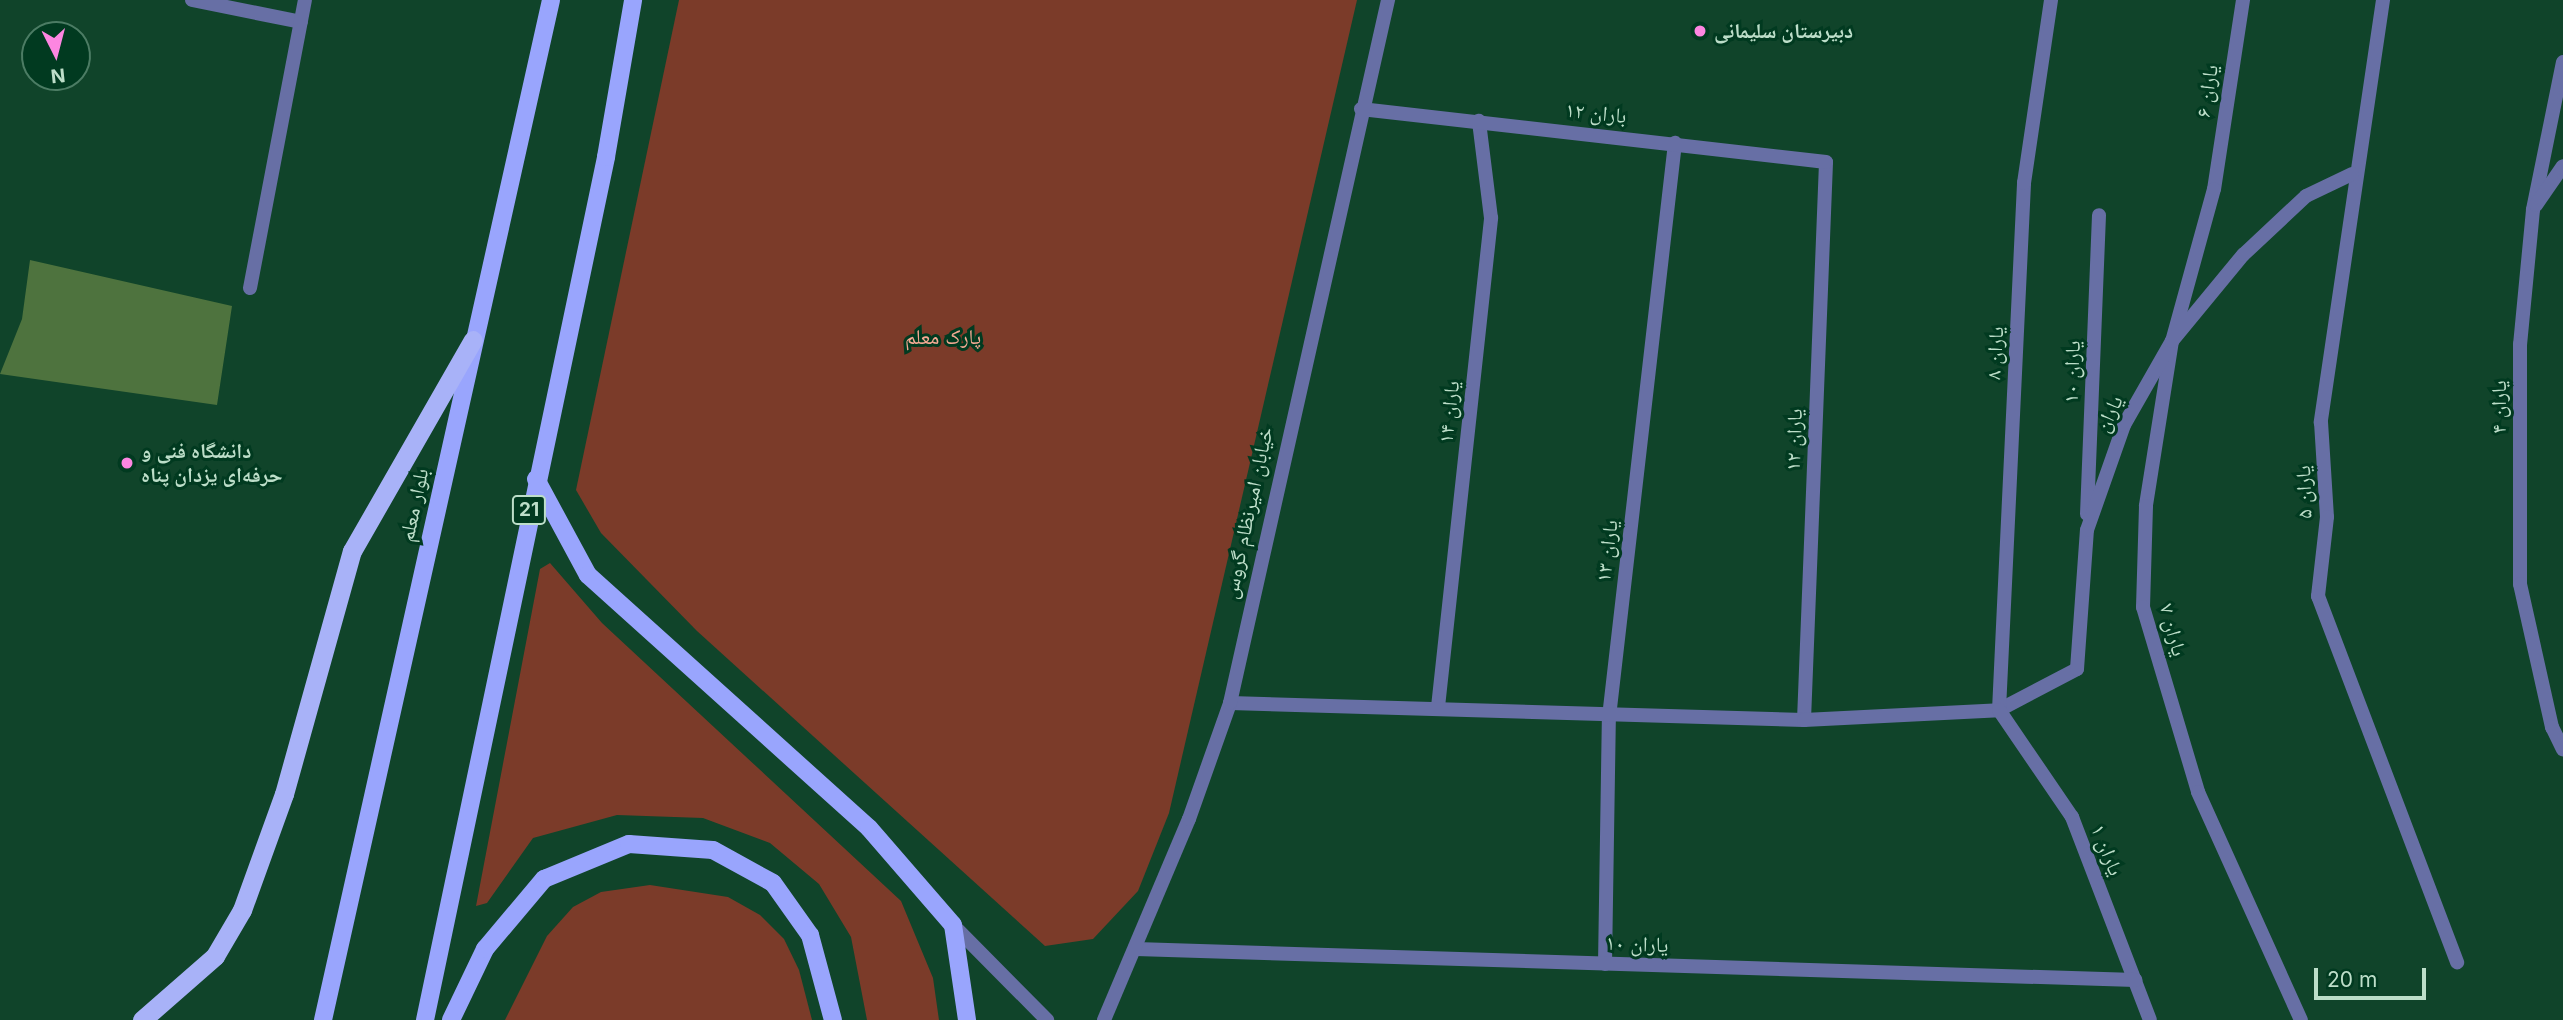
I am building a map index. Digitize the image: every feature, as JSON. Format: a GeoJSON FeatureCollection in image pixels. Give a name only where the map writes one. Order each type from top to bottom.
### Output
{"type":"FeatureCollection","features":[{"type":"Feature","properties":{"kind":"highway"},"geometry":{"type":"LineString","coordinates":[[142,1020],[215,956],[242,910],[284,794],[352,551],[473,340]]}},
{"type":"Feature","properties":{"kind":"main road","name":"بلوار معلم"},"geometry":{"type":"LineString","coordinates":[[323,1020],[551,0]]}},
{"type":"Feature","properties":{"kind":"main road","name":"21"},"geometry":{"type":"LineString","coordinates":[[425,1020],[633,0]]}},
{"type":"Feature","properties":{"kind":"main road"},"geometry":{"type":"LineString","coordinates":[[536,479],[588,575],[869,828],[953,925],[967,1020]]}},
{"type":"Feature","properties":{"kind":"main road"},"geometry":{"type":"LineString","coordinates":[[451,1020],[485,949],[544,879],[629,844],[713,850],[774,883],[810,935],[833,1020]]}},
{"type":"Feature","properties":{"kind":"street"},"geometry":{"type":"LineString","coordinates":[[192,0],[301,22]]}},
{"type":"Feature","properties":{"kind":"street"},"geometry":{"type":"LineString","coordinates":[[250,288],[305,0]]}},
{"type":"Feature","properties":{"kind":"street","name":"خیابان امیرنظام گروس"},"geometry":{"type":"LineString","coordinates":[[1104,1020],[1136,949],[1230,703],[1361,109],[1388,0]]}},
{"type":"Feature","properties":{"kind":"street","name":"یاران ۸"},"geometry":{"type":"LineString","coordinates":[[1999,710],[2024,183],[2051,0]]}},
{"type":"Feature","properties":{"kind":"street","name":"یاران ۶"},"geometry":{"type":"LineString","coordinates":[[2214,188],[2243,0]]}},
{"type":"Feature","properties":{"kind":"street","name":"یاران ۵"},"geometry":{"type":"LineString","coordinates":[[2383,0],[2353,174],[2321,422],[2327,517],[2318,596],[2457,962]]}},
{"type":"Feature","properties":{"kind":"street","name":"یاران ۴"},"geometry":{"type":"LineString","coordinates":[[2563,62],[2533,210],[2519,344],[2520,584],[2552,727],[2563,750]]}},
{"type":"Feature","properties":{"kind":"street","name":"باران ۱۲"},"geometry":{"type":"LineString","coordinates":[[1361,109],[1826,162]]}},
{"type":"Feature","properties":{"kind":"street","name":"یاران ۱۴"},"geometry":{"type":"LineString","coordinates":[[1438,707],[1491,218],[1479,121]]}},
{"type":"Feature","properties":{"kind":"street","name":"یاران ۱۳"},"geometry":{"type":"LineString","coordinates":[[1605,964],[1609,718],[1675,143]]}},
{"type":"Feature","properties":{"kind":"street","name":"یاران ۱۲"},"geometry":{"type":"LineString","coordinates":[[1804,720],[1826,162]]}},
{"type":"Feature","properties":{"kind":"street"},"geometry":{"type":"LineString","coordinates":[[2533,210],[2563,166]]}},
{"type":"Feature","properties":{"kind":"street","name":"یاران"},"geometry":{"type":"LineString","coordinates":[[1999,710],[2077,669],[2087,530],[2124,425],[2172,341],[2243,255],[2306,196],[2353,174]]}},
{"type":"Feature","properties":{"kind":"street","name":"یاران ۷"},"geometry":{"type":"LineString","coordinates":[[2214,188],[2172,341],[2146,506],[2143,607],[2198,792],[2301,1020]]}},
{"type":"Feature","properties":{"kind":"street","name":"یاران ۱۰"},"geometry":{"type":"LineString","coordinates":[[2087,530],[2099,215]]}},
{"type":"Feature","properties":{"kind":"street"},"geometry":{"type":"LineString","coordinates":[[1230,703],[1438,707],[1609,718],[1804,720],[1999,710]]}},
{"type":"Feature","properties":{"kind":"street","name":"یاران ۱"},"geometry":{"type":"LineString","coordinates":[[1999,710],[2072,817],[2150,1020]]}},
{"type":"Feature","properties":{"kind":"street"},"geometry":{"type":"LineString","coordinates":[[953,925],[1047,1020]]}},
{"type":"Feature","properties":{"kind":"street","name":"یاران ۱۰"},"geometry":{"type":"LineString","coordinates":[[1136,949],[2136,981]]}},
{"type":"Feature","properties":{"kind":"green space","name":"پارک معلم"},"geometry":{"type":"Polygon","coordinates":[[[679,0],[1357,0],[1169,813],[1138,891],[1093,939],[1045,946],[697,631],[601,533],[576,490],[679,0]]]}},
{"type":"Feature","properties":{"kind":"green space"},"geometry":{"type":"Polygon","coordinates":[[[550,563],[602,623],[901,901],[933,978],[939,1020],[867,1020],[851,937],[819,884],[770,843],[703,818],[617,815],[533,838],[487,903],[476,906],[540,569],[550,563]]]}},
{"type":"Feature","properties":{"kind":"green space"},"geometry":{"type":"Polygon","coordinates":[[[650,885],[728,897],[760,915],[784,939],[799,970],[812,1020],[505,1020],[547,936],[573,907],[601,892],[650,885]]]}},
{"type":"Feature","properties":{"kind":"building"},"geometry":{"type":"Polygon","coordinates":[[[30,260],[232,306],[217,405],[0,374],[22,319],[30,260]]]}},
{"type":"Feature","properties":{"kind":"place","name":"دبیرستان سلیمانی"},"geometry":{"type":"Point","coordinates":[1700,31]}},
{"type":"Feature","properties":{"kind":"place","name":"دانشگاه فنی و حرفه‌ای یزدان پناه"},"geometry":{"type":"Point","coordinates":[127,463]}}]}
